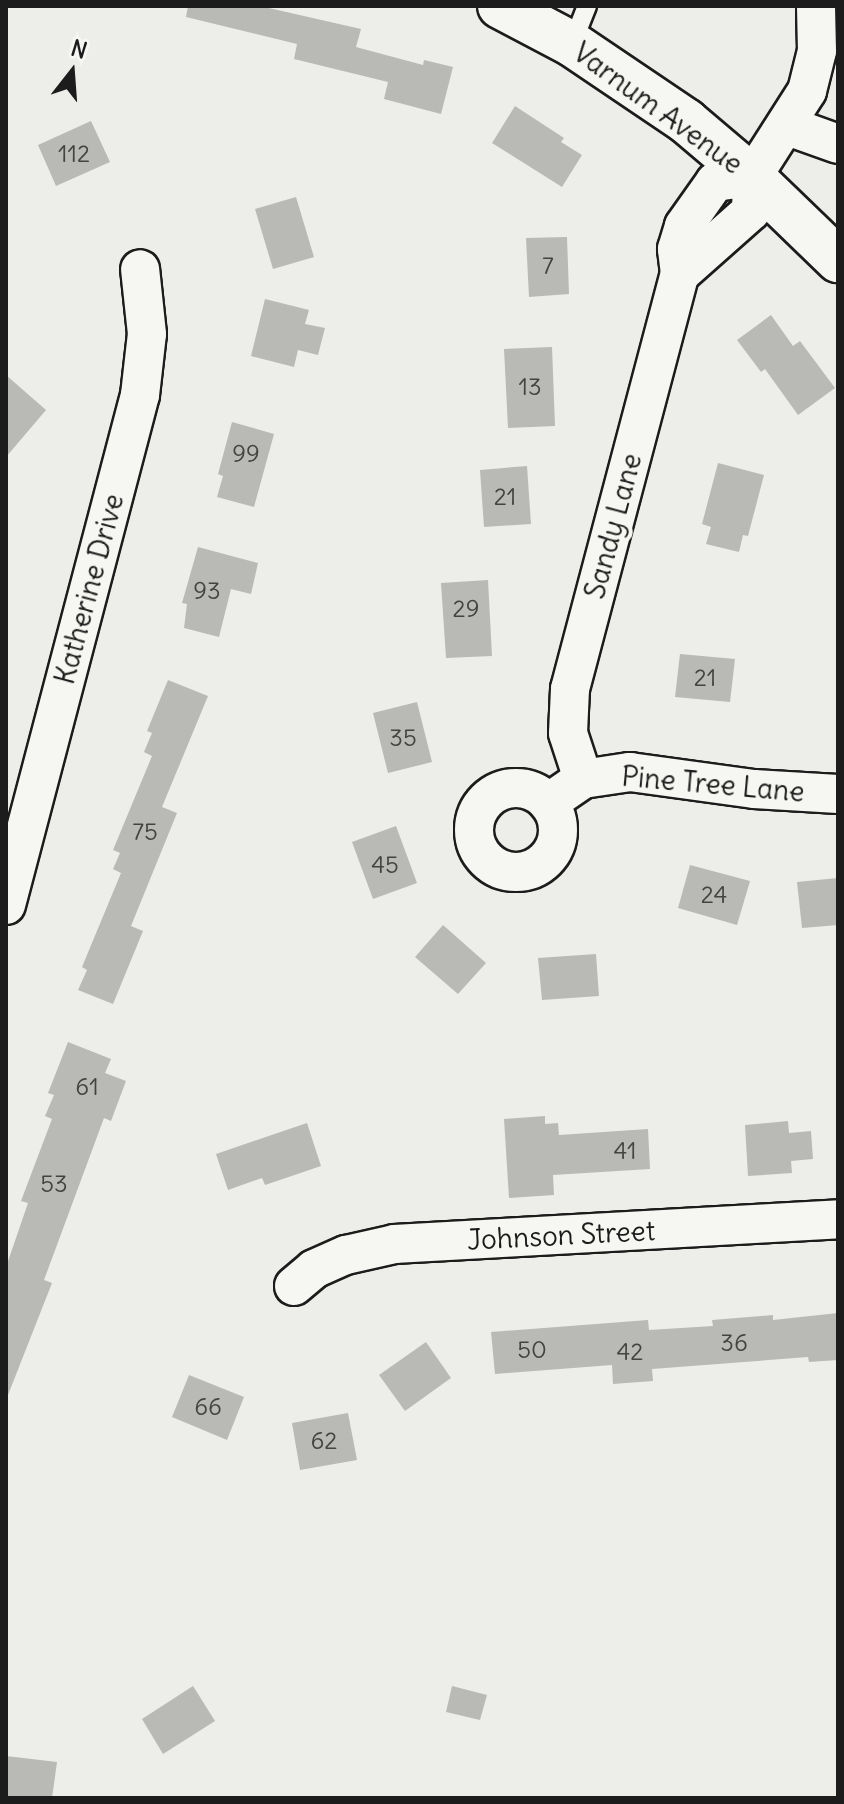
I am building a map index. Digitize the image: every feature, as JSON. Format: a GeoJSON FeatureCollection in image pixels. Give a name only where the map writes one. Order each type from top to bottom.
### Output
{"type":"FeatureCollection","features":[{"type":"Feature","properties":{"kind":"main road","name":"Varnum Avenue"},"geometry":{"type":"LineString","coordinates":[[500,6],[580,25],[650,94],[752,177],[838,260]]}},
{"type":"Feature","properties":{"kind":"street"},"geometry":{"type":"LineString","coordinates":[[752,177],[788,126],[807,91],[817,51],[816,6]]}},
{"type":"Feature","properties":{"kind":"street"},"geometry":{"type":"LineString","coordinates":[[788,126],[838,144]]}},
{"type":"Feature","properties":{"kind":"street","name":"Sandy Lane"},"geometry":{"type":"LineString","coordinates":[[583,779],[568,733],[570,689],[680,274],[751,211],[752,177]]}},
{"type":"Feature","properties":{"kind":"street","name":"Katherine Drive"},"geometry":{"type":"LineString","coordinates":[[6,905],[140,395],[147,334],[140,269]]}},
{"type":"Feature","properties":{"kind":"street","name":"Pine Tree Lane"},"geometry":{"type":"LineString","coordinates":[[548,803],[583,779],[630,772],[754,789],[838,794]]}},
{"type":"Feature","properties":{"kind":"street","name":"Johnson Street"},"geometry":{"type":"LineString","coordinates":[[294,1286],[314,1269],[346,1255],[395,1244],[838,1219]]}},
{"type":"Feature","properties":{"kind":"building"},"geometry":{"type":"Polygon","coordinates":[[[188,6],[260,6],[361,29],[356,47],[423,65],[424,60],[453,67],[441,114],[384,99],[388,82],[294,59],[297,44],[186,17],[188,6]]]}},
{"type":"Feature","properties":{"kind":"building"},"geometry":{"type":"Polygon","coordinates":[[[515,106],[564,138],[561,142],[582,155],[562,187],[492,143],[515,106]]]}},
{"type":"Feature","properties":{"kind":"building"},"geometry":{"type":"Polygon","coordinates":[[[91,121],[110,162],[56,186],[38,145],[91,121]]]}},
{"type":"Feature","properties":{"kind":"building"},"geometry":{"type":"Polygon","coordinates":[[[296,197],[314,257],[273,269],[255,209],[296,197]]]}},
{"type":"Feature","properties":{"kind":"building"},"geometry":{"type":"Polygon","coordinates":[[[567,237],[569,294],[529,297],[526,238],[567,237]]]}},
{"type":"Feature","properties":{"kind":"building"},"geometry":{"type":"Polygon","coordinates":[[[265,299],[309,310],[305,324],[325,328],[318,355],[298,350],[294,367],[251,356],[265,299]]]}},
{"type":"Feature","properties":{"kind":"building"},"geometry":{"type":"Polygon","coordinates":[[[771,315],[793,346],[800,341],[835,388],[798,415],[765,369],[761,372],[737,340],[771,315]]]}},
{"type":"Feature","properties":{"kind":"building"},"geometry":{"type":"Polygon","coordinates":[[[552,347],[555,426],[508,428],[504,349],[552,347]]]}},
{"type":"Feature","properties":{"kind":"building"},"geometry":{"type":"Polygon","coordinates":[[[6,375],[46,410],[6,457],[6,375]]]}},
{"type":"Feature","properties":{"kind":"building"},"geometry":{"type":"Polygon","coordinates":[[[232,422],[274,434],[254,507],[217,497],[223,476],[218,474],[232,422]]]}},
{"type":"Feature","properties":{"kind":"building"},"geometry":{"type":"Polygon","coordinates":[[[718,463],[764,475],[748,536],[743,535],[739,552],[706,544],[711,527],[702,524],[718,463]]]}},
{"type":"Feature","properties":{"kind":"building"},"geometry":{"type":"Polygon","coordinates":[[[527,466],[531,524],[484,527],[480,470],[527,466]]]}},
{"type":"Feature","properties":{"kind":"building"},"geometry":{"type":"Polygon","coordinates":[[[198,547],[258,563],[251,594],[231,589],[219,637],[184,628],[187,604],[182,603],[198,547]]]}},
{"type":"Feature","properties":{"kind":"building"},"geometry":{"type":"Polygon","coordinates":[[[488,580],[492,656],[446,658],[441,583],[488,580]]]}},
{"type":"Feature","properties":{"kind":"building"},"geometry":{"type":"Polygon","coordinates":[[[680,654],[735,659],[730,702],[675,697],[680,654]]]}},
{"type":"Feature","properties":{"kind":"building"},"geometry":{"type":"Polygon","coordinates":[[[168,680],[208,696],[162,807],[177,813],[131,926],[143,931],[113,1004],[78,990],[87,970],[82,967],[121,873],[113,869],[120,853],[113,850],[152,756],[144,752],[152,733],[147,731],[168,680]]]}},
{"type":"Feature","properties":{"kind":"building"},"geometry":{"type":"Polygon","coordinates":[[[417,702],[432,762],[388,773],[373,713],[417,702]]]}},
{"type":"Feature","properties":{"kind":"building"},"geometry":{"type":"Polygon","coordinates":[[[396,826],[417,883],[373,899],[352,842],[396,826]]]}},
{"type":"Feature","properties":{"kind":"building"},"geometry":{"type":"Polygon","coordinates":[[[690,865],[750,881],[737,925],[678,908],[690,865]]]}},
{"type":"Feature","properties":{"kind":"building"},"geometry":{"type":"Polygon","coordinates":[[[838,878],[838,925],[802,928],[797,882],[838,878]]]}},
{"type":"Feature","properties":{"kind":"building"},"geometry":{"type":"Polygon","coordinates":[[[443,925],[486,963],[458,994],[415,957],[443,925]]]}},
{"type":"Feature","properties":{"kind":"building"},"geometry":{"type":"Polygon","coordinates":[[[596,954],[599,996],[542,1000],[538,958],[596,954]]]}},
{"type":"Feature","properties":{"kind":"building"},"geometry":{"type":"Polygon","coordinates":[[[68,1042],[111,1059],[105,1073],[126,1081],[111,1121],[104,1118],[44,1280],[52,1283],[8,1395],[6,1267],[28,1203],[21,1201],[52,1119],[45,1116],[54,1095],[48,1093],[68,1042]]]}},
{"type":"Feature","properties":{"kind":"building"},"geometry":{"type":"Polygon","coordinates":[[[545,1116],[545,1124],[558,1123],[559,1135],[648,1129],[650,1169],[553,1175],[554,1195],[509,1198],[504,1119],[545,1116]]]}},
{"type":"Feature","properties":{"kind":"building"},"geometry":{"type":"Polygon","coordinates":[[[788,1121],[789,1133],[811,1131],[813,1159],[791,1161],[792,1173],[748,1176],[745,1125],[788,1121]]]}},
{"type":"Feature","properties":{"kind":"building"},"geometry":{"type":"Polygon","coordinates":[[[307,1123],[321,1166],[265,1185],[262,1178],[228,1190],[216,1154],[307,1123]]]}},
{"type":"Feature","properties":{"kind":"building"},"geometry":{"type":"Polygon","coordinates":[[[838,1313],[838,1360],[809,1362],[808,1357],[652,1369],[653,1381],[613,1384],[612,1365],[495,1374],[491,1332],[648,1320],[649,1330],[713,1326],[712,1320],[773,1315],[773,1320],[838,1313]]]}},
{"type":"Feature","properties":{"kind":"building"},"geometry":{"type":"Polygon","coordinates":[[[426,1342],[451,1378],[405,1411],[379,1375],[426,1342]]]}},
{"type":"Feature","properties":{"kind":"building"},"geometry":{"type":"Polygon","coordinates":[[[189,1375],[244,1397],[227,1440],[172,1417],[189,1375]]]}},
{"type":"Feature","properties":{"kind":"building"},"geometry":{"type":"Polygon","coordinates":[[[348,1413],[357,1460],[300,1470],[292,1423],[348,1413]]]}},
{"type":"Feature","properties":{"kind":"building"},"geometry":{"type":"Polygon","coordinates":[[[193,1686],[215,1721],[163,1754],[142,1719],[193,1686]]]}},
{"type":"Feature","properties":{"kind":"building"},"geometry":{"type":"Polygon","coordinates":[[[452,1686],[487,1695],[480,1720],[446,1712],[452,1686]]]}},
{"type":"Feature","properties":{"kind":"building"},"geometry":{"type":"Polygon","coordinates":[[[6,1756],[57,1762],[52,1798],[6,1798],[6,1756]]]}}]}
